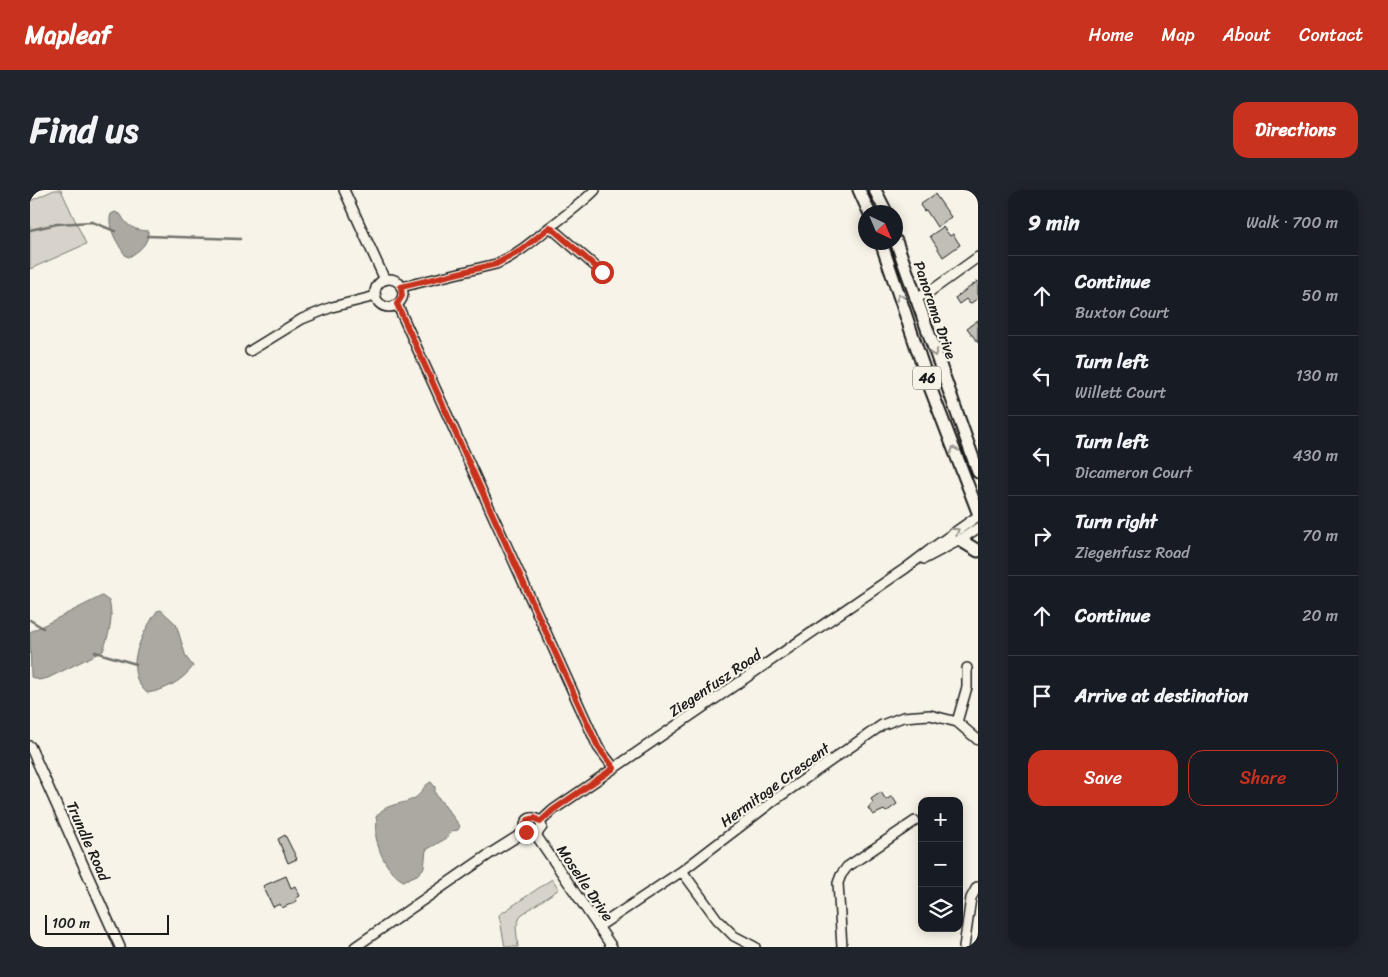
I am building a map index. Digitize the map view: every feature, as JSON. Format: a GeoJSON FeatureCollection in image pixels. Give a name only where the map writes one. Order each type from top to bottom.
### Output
{"type":"FeatureCollection","features":[{"type":"Feature","properties":{"kind":"main road"},"geometry":{"type":"LineString","coordinates":[[859,190],[866,205]]}},
{"type":"Feature","properties":{"kind":"main road"},"geometry":{"type":"LineString","coordinates":[[875,190],[882,205]]}},
{"type":"Feature","properties":{"kind":"main road","name":"Panorama Drive"},"geometry":{"type":"LineString","coordinates":[[884,250],[930,388],[978,512]]}},
{"type":"Feature","properties":{"kind":"main road","name":"Panorama Drive"},"geometry":{"type":"LineString","coordinates":[[899,250],[977,467]]}},
{"type":"Feature","properties":{"kind":"main road"},"geometry":{"type":"LineString","coordinates":[[960,540],[978,551]]}},
{"type":"Feature","properties":{"kind":"street"},"geometry":{"type":"LineString","coordinates":[[344,190],[385,280]]}},
{"type":"Feature","properties":{"kind":"street"},"geometry":{"type":"LineString","coordinates":[[401,287],[496,264],[520,251],[580,205],[595,190]]}},
{"type":"Feature","properties":{"kind":"street"},"geometry":{"type":"LineString","coordinates":[[550,227],[602,272]]}},
{"type":"Feature","properties":{"kind":"street"},"geometry":{"type":"LineString","coordinates":[[915,298],[928,292],[978,257]]}},
{"type":"Feature","properties":{"kind":"street"},"geometry":{"type":"LineString","coordinates":[[385,280],[393,280],[401,287],[402,296],[397,304],[383,305],[376,296],[379,284],[385,280]]}},
{"type":"Feature","properties":{"kind":"street"},"geometry":{"type":"LineString","coordinates":[[250,351],[302,319],[332,307],[376,296]]}},
{"type":"Feature","properties":{"kind":"street"},"geometry":{"type":"LineString","coordinates":[[397,304],[598,747],[614,768]]}},
{"type":"Feature","properties":{"kind":"street","name":"Ziegenfusz Road"},"geometry":{"type":"LineString","coordinates":[[540,822],[553,810],[906,568],[978,516]]}},
{"type":"Feature","properties":{"kind":"street","name":"Ziegenfusz Road"},"geometry":{"type":"LineString","coordinates":[[906,568],[960,540],[978,528]]}},
{"type":"Feature","properties":{"kind":"street"},"geometry":{"type":"LineString","coordinates":[[957,722],[967,687],[967,668]]}},
{"type":"Feature","properties":{"kind":"street","name":"Hermitage Crescent"},"geometry":{"type":"LineString","coordinates":[[598,927],[682,872],[776,799],[882,725],[903,717],[930,715],[957,722],[978,740]]}},
{"type":"Feature","properties":{"kind":"street","name":"Trundle Road"},"geometry":{"type":"LineString","coordinates":[[30,746],[120,947]]}},
{"type":"Feature","properties":{"kind":"street"},"geometry":{"type":"LineString","coordinates":[[535,818],[540,822],[541,830],[536,835],[530,835],[526,832],[525,824],[528,820],[535,818]]}},
{"type":"Feature","properties":{"kind":"street"},"geometry":{"type":"LineString","coordinates":[[842,947],[838,884],[841,875],[847,867],[915,821]]}},
{"type":"Feature","properties":{"kind":"street"},"geometry":{"type":"LineString","coordinates":[[356,947],[491,853],[526,832]]}},
{"type":"Feature","properties":{"kind":"street","name":"Moselle Drive"},"geometry":{"type":"LineString","coordinates":[[536,835],[612,947]]}},
{"type":"Feature","properties":{"kind":"street"},"geometry":{"type":"LineString","coordinates":[[682,872],[717,919],[734,936],[755,947]]}},
{"type":"Feature","properties":{"kind":"street"},"geometry":{"type":"LineString","coordinates":[[958,947],[966,947],[971,898],[977,887]]}},
{"type":"Feature","properties":{"kind":"shaded area"},"geometry":{"type":"Polygon","coordinates":[[[54,190],[61,190],[86,244],[30,269],[30,201],[54,190]]]}},
{"type":"Feature","properties":{"kind":"shaded area"},"geometry":{"type":"Polygon","coordinates":[[[115,212],[121,215],[132,227],[148,231],[147,240],[140,250],[129,257],[126,256],[120,247],[110,225],[111,214],[115,212]]]}},
{"type":"Feature","properties":{"kind":"shaded area"},"geometry":{"type":"Polygon","coordinates":[[[102,596],[109,601],[111,614],[109,632],[103,651],[48,678],[39,680],[31,677],[30,632],[102,596]]]}},
{"type":"Feature","properties":{"kind":"shaded area"},"geometry":{"type":"Polygon","coordinates":[[[161,610],[176,624],[186,657],[193,666],[173,684],[147,693],[139,684],[135,674],[135,663],[140,641],[145,630],[157,611],[161,610]]]}},
{"type":"Feature","properties":{"kind":"shaded area"},"geometry":{"type":"Polygon","coordinates":[[[431,782],[435,787],[435,793],[460,826],[458,830],[452,831],[447,838],[426,850],[424,868],[417,875],[403,881],[389,868],[379,850],[376,837],[376,817],[384,809],[415,798],[431,782]]]}},
{"type":"Feature","properties":{"kind":"shaded area"},"geometry":{"type":"Polygon","coordinates":[[[552,879],[559,889],[521,915],[516,927],[518,947],[505,947],[499,915],[552,879]]]}},
{"type":"Feature","properties":{"kind":"building"},"geometry":{"type":"Polygon","coordinates":[[[935,194],[951,217],[937,227],[926,210],[924,211],[920,205],[935,194]]]}},
{"type":"Feature","properties":{"kind":"building"},"geometry":{"type":"Polygon","coordinates":[[[943,227],[950,236],[953,234],[960,245],[943,257],[930,236],[943,227]]]}},
{"type":"Feature","properties":{"kind":"building"},"geometry":{"type":"Polygon","coordinates":[[[978,281],[978,298],[970,304],[966,299],[959,304],[955,298],[978,281]]]}},
{"type":"Feature","properties":{"kind":"building"},"geometry":{"type":"Polygon","coordinates":[[[978,320],[978,343],[967,328],[978,320]]]}},
{"type":"Feature","properties":{"kind":"building"},"geometry":{"type":"Polygon","coordinates":[[[881,792],[886,800],[892,796],[897,804],[886,812],[884,810],[873,815],[868,808],[873,802],[871,799],[881,792]]]}},
{"type":"Feature","properties":{"kind":"building"},"geometry":{"type":"Polygon","coordinates":[[[285,835],[297,859],[288,863],[278,839],[285,835]]]}},
{"type":"Feature","properties":{"kind":"building"},"geometry":{"type":"Polygon","coordinates":[[[286,876],[291,888],[295,886],[300,896],[296,898],[297,901],[282,908],[280,904],[273,907],[263,886],[286,876]]]}},
{"type":"Feature","properties":{"kind":"waterway"},"geometry":{"type":"LineString","coordinates":[[30,230],[57,224],[92,222],[115,231]]}},
{"type":"Feature","properties":{"kind":"waterway"},"geometry":{"type":"LineString","coordinates":[[147,236],[240,239]]}},
{"type":"Feature","properties":{"kind":"waterway"},"geometry":{"type":"LineString","coordinates":[[30,620],[43,628]]}},
{"type":"Feature","properties":{"kind":"waterway"},"geometry":{"type":"LineString","coordinates":[[95,652],[136,664]]}},
{"type":"Feature","properties":{"kind":"route"},"geometry":{"type":"LineString","coordinates":[[526,832],[524,827],[528,820],[535,818],[540,822],[553,810],[614,768],[598,747],[397,304],[402,296],[403,290],[401,287],[496,264],[520,251],[550,227],[602,272]]}}]}
